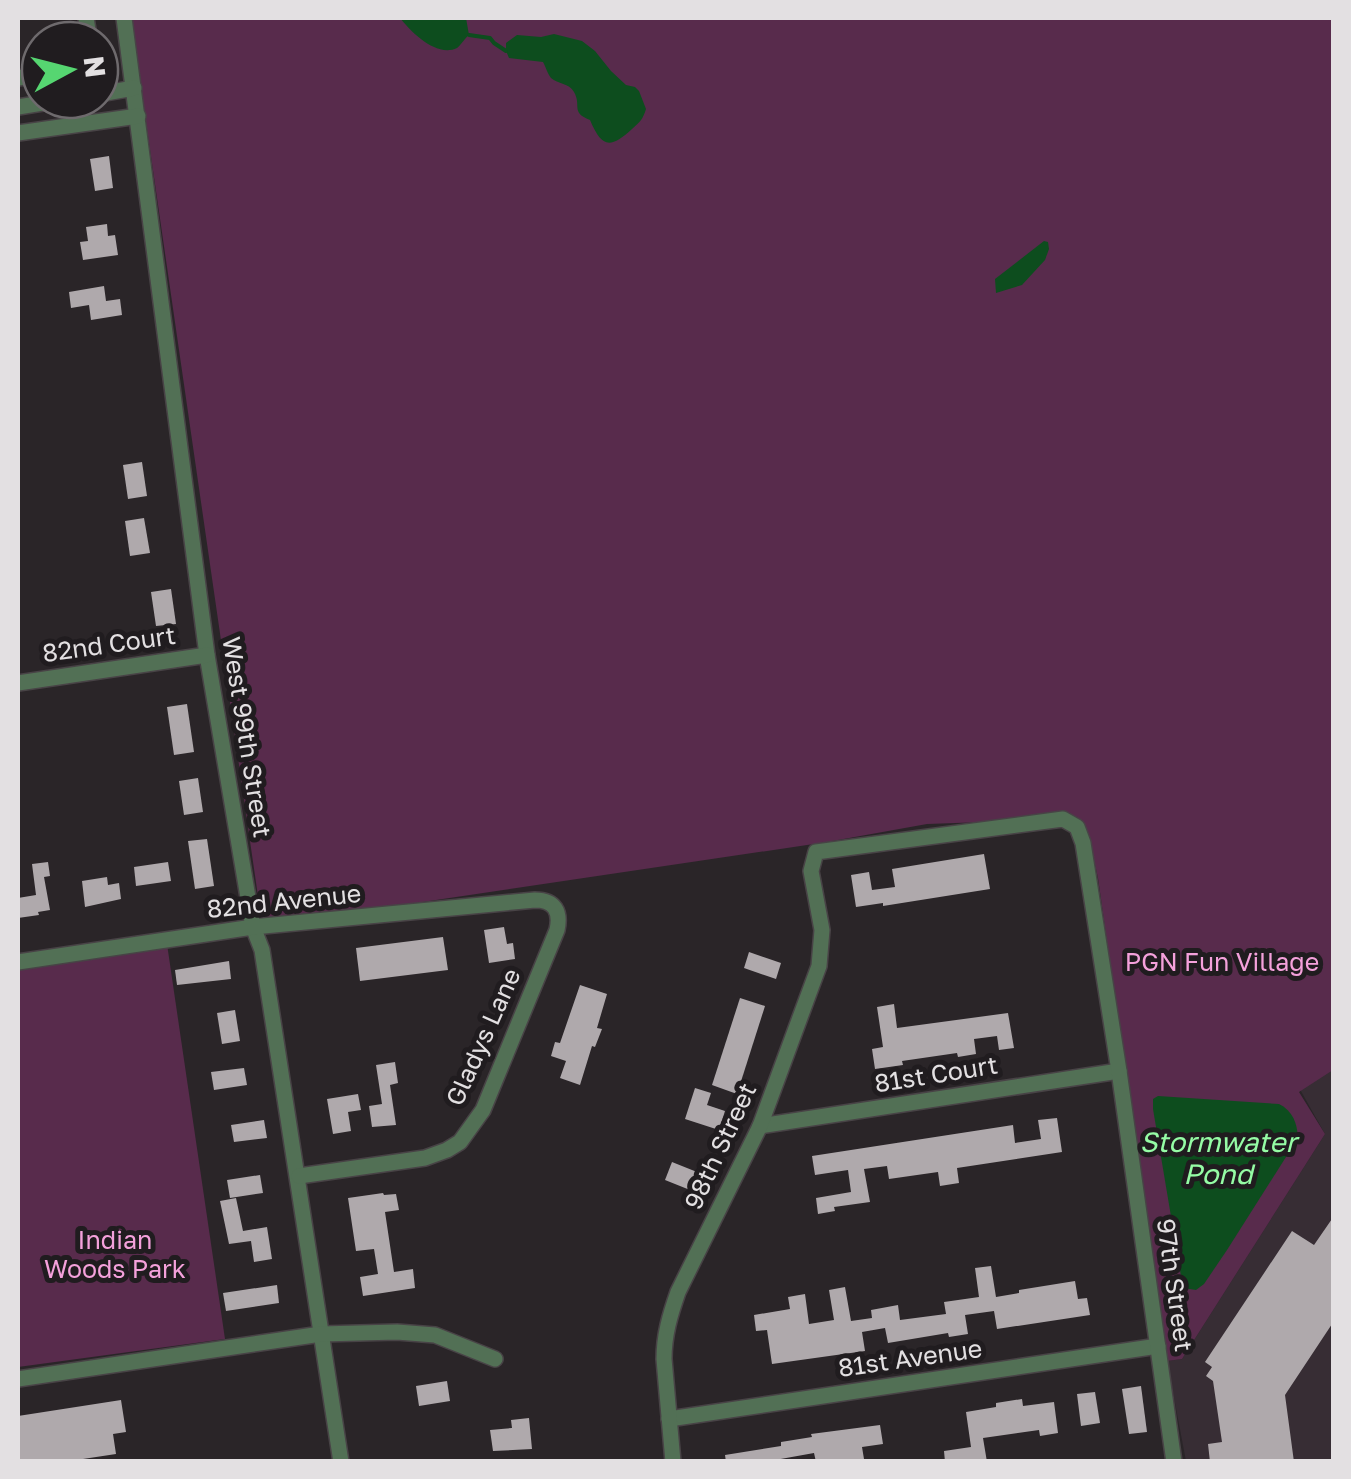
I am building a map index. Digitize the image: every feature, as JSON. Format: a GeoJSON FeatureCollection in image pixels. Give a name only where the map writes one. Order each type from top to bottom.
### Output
{"type":"FeatureCollection","features":[{"type":"Feature","properties":{"kind":"street","name":"West 99th Street"},"geometry":{"type":"LineString","coordinates":[[124,18],[208,655],[253,928],[262,950],[341,1462]]}},
{"type":"Feature","properties":{"kind":"street"},"geometry":{"type":"LineString","coordinates":[[120,90],[134,88]]}},
{"type":"Feature","properties":{"kind":"street"},"geometry":{"type":"LineString","coordinates":[[18,133],[138,116]]}},
{"type":"Feature","properties":{"kind":"street","name":"82nd Court"},"geometry":{"type":"LineString","coordinates":[[18,682],[208,655]]}},
{"type":"Feature","properties":{"kind":"street","name":"97th Street"},"geometry":{"type":"LineString","coordinates":[[816,852],[1055,820],[1072,822],[1077,827],[1083,843],[1119,1071],[1174,1462]]}},
{"type":"Feature","properties":{"kind":"street","name":"98th Street"},"geometry":{"type":"LineString","coordinates":[[674,1462],[664,1344],[669,1317],[760,1126],[819,966],[822,930],[811,871],[816,852]]}},
{"type":"Feature","properties":{"kind":"street","name":"82nd Avenue"},"geometry":{"type":"LineString","coordinates":[[18,962],[253,928],[535,900],[556,907]]}},
{"type":"Feature","properties":{"kind":"street","name":"Gladys Lane"},"geometry":{"type":"LineString","coordinates":[[298,1176],[425,1158],[460,1142],[482,1110],[550,948],[559,922],[556,907]]}},
{"type":"Feature","properties":{"kind":"street","name":"81st Court"},"geometry":{"type":"LineString","coordinates":[[760,1126],[1119,1071]]}},
{"type":"Feature","properties":{"kind":"street"},"geometry":{"type":"LineString","coordinates":[[18,1379],[321,1334],[435,1335],[495,1359]]}},
{"type":"Feature","properties":{"kind":"street","name":"81st Avenue"},"geometry":{"type":"LineString","coordinates":[[669,1419],[1158,1346]]}},
{"type":"Feature","properties":{"kind":"shaded area"},"geometry":{"type":"Polygon","coordinates":[[[1333,1063],[1333,1461],[1186,1461],[1167,1361],[1182,1359],[1325,1134],[1297,1084],[1333,1063]]]}},
{"type":"Feature","properties":{"kind":"green space","name":"PGN Fun Village"},"geometry":{"type":"Polygon","coordinates":[[[131,18],[1333,18],[1333,1070],[1299,1092],[1325,1134],[1182,1359],[1167,1361],[1098,878],[1084,828],[984,822],[927,824],[288,922],[266,921],[261,917],[131,18]]]}},
{"type":"Feature","properties":{"kind":"green space","name":"Indian Woods Park"},"geometry":{"type":"Polygon","coordinates":[[[167,944],[225,1339],[18,1367],[18,966],[167,944]]]}},
{"type":"Feature","properties":{"kind":"water"},"geometry":{"type":"Polygon","coordinates":[[[400,18],[466,18],[469,35],[457,48],[441,50],[418,36],[400,18]]]}},
{"type":"Feature","properties":{"kind":"water"},"geometry":{"type":"Polygon","coordinates":[[[554,34],[582,41],[626,85],[639,91],[646,109],[644,115],[618,140],[607,142],[599,136],[590,120],[578,111],[572,89],[551,78],[543,62],[509,58],[506,43],[517,35],[554,34]]]}},
{"type":"Feature","properties":{"kind":"water"},"geometry":{"type":"Polygon","coordinates":[[[1044,241],[1049,249],[1045,260],[1022,285],[996,293],[995,279],[1044,241]]]}},
{"type":"Feature","properties":{"kind":"water","name":"Stormwater Pond"},"geometry":{"type":"Polygon","coordinates":[[[1158,1096],[1279,1104],[1291,1114],[1297,1127],[1298,1138],[1227,1250],[1196,1290],[1183,1288],[1153,1109],[1153,1099],[1158,1096]]]}},
{"type":"Feature","properties":{"kind":"building"},"geometry":{"type":"Polygon","coordinates":[[[109,156],[113,188],[95,191],[90,159],[109,156]]]}},
{"type":"Feature","properties":{"kind":"building"},"geometry":{"type":"Polygon","coordinates":[[[107,224],[108,236],[115,235],[118,255],[83,260],[80,242],[88,241],[86,227],[107,224]]]}},
{"type":"Feature","properties":{"kind":"building"},"geometry":{"type":"Polygon","coordinates":[[[104,286],[106,301],[120,299],[122,315],[91,320],[89,305],[71,308],[69,292],[104,286]]]}},
{"type":"Feature","properties":{"kind":"building"},"geometry":{"type":"Polygon","coordinates":[[[142,462],[147,496],[128,499],[123,465],[142,462]]]}},
{"type":"Feature","properties":{"kind":"building"},"geometry":{"type":"Polygon","coordinates":[[[144,518],[150,553],[130,556],[125,521],[144,518]]]}},
{"type":"Feature","properties":{"kind":"building"},"geometry":{"type":"Polygon","coordinates":[[[171,589],[176,624],[156,626],[151,592],[171,589]]]}},
{"type":"Feature","properties":{"kind":"building"},"geometry":{"type":"Polygon","coordinates":[[[187,704],[194,752],[174,755],[167,707],[187,704]]]}},
{"type":"Feature","properties":{"kind":"building"},"geometry":{"type":"Polygon","coordinates":[[[198,778],[203,812],[184,815],[179,781],[198,778]]]}},
{"type":"Feature","properties":{"kind":"building"},"geometry":{"type":"Polygon","coordinates":[[[207,839],[214,886],[195,889],[188,841],[207,839]]]}},
{"type":"Feature","properties":{"kind":"building"},"geometry":{"type":"Polygon","coordinates":[[[984,854],[990,889],[856,907],[851,875],[869,872],[872,890],[895,887],[892,869],[984,854]]]}},
{"type":"Feature","properties":{"kind":"building"},"geometry":{"type":"Polygon","coordinates":[[[48,862],[50,876],[44,877],[50,910],[18,918],[18,898],[36,895],[32,864],[48,862]]]}},
{"type":"Feature","properties":{"kind":"building"},"geometry":{"type":"Polygon","coordinates":[[[168,862],[171,881],[136,886],[134,867],[168,862]]]}},
{"type":"Feature","properties":{"kind":"building"},"geometry":{"type":"Polygon","coordinates":[[[107,877],[108,885],[119,883],[121,899],[85,907],[82,881],[107,877]]]}},
{"type":"Feature","properties":{"kind":"building"},"geometry":{"type":"Polygon","coordinates":[[[504,927],[507,944],[513,943],[515,959],[489,963],[484,930],[504,927]]]}},
{"type":"Feature","properties":{"kind":"building"},"geometry":{"type":"Polygon","coordinates":[[[443,937],[448,970],[360,981],[356,948],[443,937]]]}},
{"type":"Feature","properties":{"kind":"building"},"geometry":{"type":"Polygon","coordinates":[[[749,952],[781,963],[776,979],[744,968],[749,952]]]}},
{"type":"Feature","properties":{"kind":"building"},"geometry":{"type":"Polygon","coordinates":[[[229,961],[231,979],[177,985],[175,970],[229,961]]]}},
{"type":"Feature","properties":{"kind":"building"},"geometry":{"type":"Polygon","coordinates":[[[580,985],[607,994],[597,1028],[602,1029],[595,1047],[592,1046],[580,1085],[560,1078],[566,1061],[551,1056],[555,1042],[560,1043],[580,985]]]}},
{"type":"Feature","properties":{"kind":"building"},"geometry":{"type":"Polygon","coordinates":[[[740,998],[765,1006],[737,1094],[712,1085],[740,998]]]}},
{"type":"Feature","properties":{"kind":"building"},"geometry":{"type":"Polygon","coordinates":[[[894,1004],[897,1028],[1008,1013],[1014,1048],[999,1050],[997,1036],[974,1039],[976,1054],[902,1061],[903,1065],[875,1069],[872,1049],[883,1047],[877,1007],[894,1004]]]}},
{"type":"Feature","properties":{"kind":"building"},"geometry":{"type":"Polygon","coordinates":[[[235,1010],[240,1041],[222,1044],[217,1013],[235,1010]]]}},
{"type":"Feature","properties":{"kind":"building"},"geometry":{"type":"Polygon","coordinates":[[[395,1062],[398,1083],[390,1085],[396,1125],[372,1127],[369,1106],[382,1104],[376,1065],[395,1062]]]}},
{"type":"Feature","properties":{"kind":"building"},"geometry":{"type":"Polygon","coordinates":[[[244,1068],[247,1085],[214,1090],[211,1072],[244,1068]]]}},
{"type":"Feature","properties":{"kind":"building"},"geometry":{"type":"Polygon","coordinates":[[[695,1088],[711,1093],[707,1105],[725,1111],[719,1130],[685,1119],[695,1088]]]}},
{"type":"Feature","properties":{"kind":"building"},"geometry":{"type":"Polygon","coordinates":[[[358,1094],[361,1110],[348,1112],[351,1131],[333,1134],[327,1099],[358,1094]]]}},
{"type":"Feature","properties":{"kind":"building"},"geometry":{"type":"Polygon","coordinates":[[[1057,1118],[1062,1152],[957,1168],[959,1183],[940,1186],[938,1172],[889,1179],[887,1166],[864,1169],[870,1202],[834,1207],[835,1211],[818,1214],[816,1198],[851,1192],[848,1170],[815,1175],[812,1156],[1013,1125],[1015,1143],[1041,1139],[1038,1120],[1057,1118]]]}},
{"type":"Feature","properties":{"kind":"building"},"geometry":{"type":"Polygon","coordinates":[[[264,1120],[267,1138],[234,1142],[231,1125],[264,1120]]]}},
{"type":"Feature","properties":{"kind":"building"},"geometry":{"type":"Polygon","coordinates":[[[672,1162],[697,1172],[690,1190],[665,1180],[672,1162]]]}},
{"type":"Feature","properties":{"kind":"building"},"geometry":{"type":"Polygon","coordinates":[[[260,1175],[263,1193],[230,1198],[227,1180],[260,1175]]]}},
{"type":"Feature","properties":{"kind":"building"},"geometry":{"type":"Polygon","coordinates":[[[396,1194],[399,1210],[385,1212],[394,1272],[413,1269],[415,1288],[363,1296],[360,1277],[378,1274],[374,1249],[356,1251],[348,1198],[396,1194]]]}},
{"type":"Feature","properties":{"kind":"building"},"geometry":{"type":"Polygon","coordinates":[[[236,1198],[243,1231],[267,1227],[272,1259],[254,1262],[251,1241],[229,1244],[220,1201],[236,1198]]]}},
{"type":"Feature","properties":{"kind":"building"},"geometry":{"type":"Polygon","coordinates":[[[1334,1216],[1334,1321],[1285,1395],[1294,1462],[1210,1462],[1208,1444],[1222,1442],[1213,1381],[1206,1376],[1212,1367],[1205,1362],[1292,1231],[1314,1245],[1334,1216]]]}},
{"type":"Feature","properties":{"kind":"building"},"geometry":{"type":"Polygon","coordinates":[[[991,1266],[996,1297],[1075,1281],[1078,1299],[1087,1298],[1090,1315],[997,1329],[994,1311],[965,1315],[968,1334],[949,1337],[948,1333],[888,1343],[885,1328],[862,1332],[865,1351],[772,1364],[767,1330],[756,1331],[754,1315],[790,1309],[788,1297],[805,1294],[809,1324],[834,1320],[829,1290],[845,1287],[851,1321],[872,1318],[871,1310],[898,1305],[900,1320],[946,1314],[944,1302],[979,1297],[975,1268],[991,1266]]]}},
{"type":"Feature","properties":{"kind":"building"},"geometry":{"type":"Polygon","coordinates":[[[277,1285],[279,1303],[226,1311],[223,1293],[277,1285]]]}},
{"type":"Feature","properties":{"kind":"building"},"geometry":{"type":"Polygon","coordinates":[[[447,1381],[450,1401],[419,1406],[416,1386],[447,1381]]]}},
{"type":"Feature","properties":{"kind":"building"},"geometry":{"type":"Polygon","coordinates":[[[1141,1386],[1147,1432],[1129,1434],[1122,1389],[1141,1386]]]}},
{"type":"Feature","properties":{"kind":"building"},"geometry":{"type":"Polygon","coordinates":[[[1095,1392],[1100,1423],[1081,1426],[1077,1394],[1095,1392]]]}},
{"type":"Feature","properties":{"kind":"building"},"geometry":{"type":"Polygon","coordinates":[[[1022,1399],[1023,1406],[1054,1402],[1058,1433],[1040,1436],[1039,1430],[983,1438],[987,1462],[945,1462],[944,1451],[971,1447],[966,1412],[1022,1399]]]}},
{"type":"Feature","properties":{"kind":"building"},"geometry":{"type":"Polygon","coordinates":[[[121,1400],[126,1432],[113,1434],[116,1454],[83,1462],[18,1462],[18,1416],[121,1400]]]}},
{"type":"Feature","properties":{"kind":"building"},"geometry":{"type":"Polygon","coordinates":[[[529,1418],[532,1449],[493,1451],[490,1430],[512,1428],[511,1420],[529,1418]]]}},
{"type":"Feature","properties":{"kind":"building"},"geometry":{"type":"Polygon","coordinates":[[[880,1425],[883,1444],[862,1447],[864,1459],[816,1462],[814,1453],[764,1462],[726,1462],[725,1455],[781,1446],[781,1442],[812,1437],[811,1434],[880,1425]]]}},
{"type":"Feature","properties":{"kind":"waterway"},"geometry":{"type":"LineString","coordinates":[[469,35],[490,38],[506,51]]}}]}
